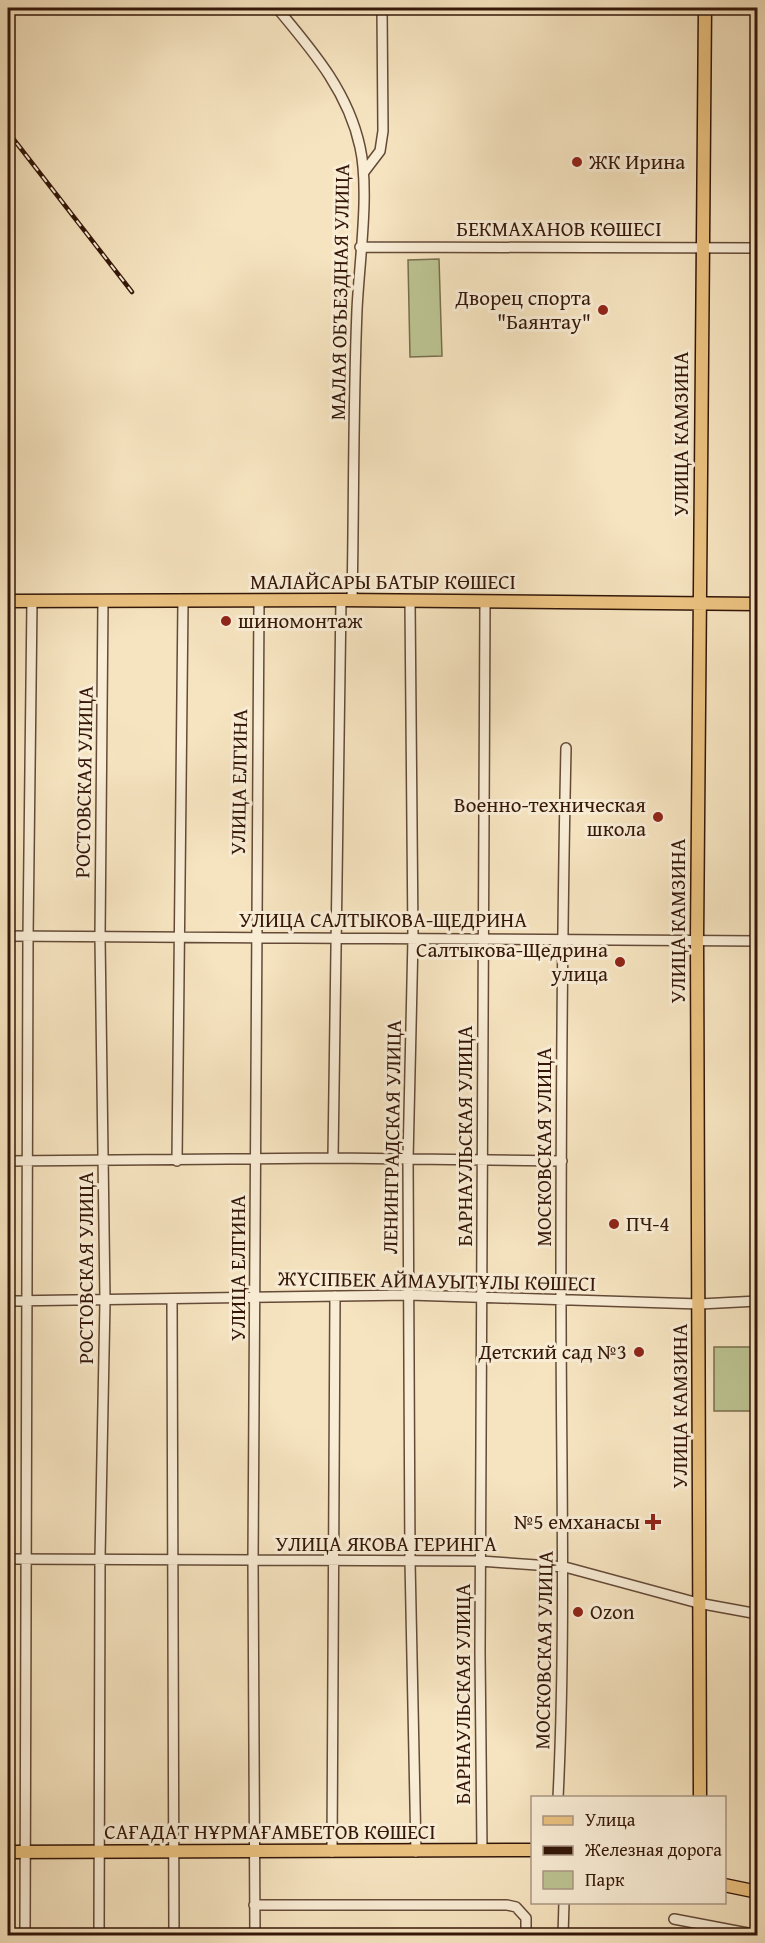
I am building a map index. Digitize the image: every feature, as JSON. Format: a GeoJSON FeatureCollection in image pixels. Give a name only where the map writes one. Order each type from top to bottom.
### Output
{"type":"FeatureCollection","features":[{"type":"Feature","properties":{"kind":"main road","name":"УЛИЦА КАМЗИНА"},"geometry":{"type":"LineString","coordinates":[[700,1796],[697,939],[705,8]]}},
{"type":"Feature","properties":{"kind":"main road","name":"МАЛАЙСАРЫ БАТЫР КӨШЕСІ"},"geometry":{"type":"LineString","coordinates":[[8,602],[103,600],[758,604]]}},
{"type":"Feature","properties":{"kind":"main road","name":"САҒАДАТ НҰРМАҒАМБЕТОВ КӨШЕСІ"},"geometry":{"type":"LineString","coordinates":[[8,1852],[531,1850]]}},
{"type":"Feature","properties":{"kind":"main road"},"geometry":{"type":"LineString","coordinates":[[726,1885],[758,1892]]}},
{"type":"Feature","properties":{"kind":"street","name":"МАЛАЯ ОБЪЕЗДНАЯ УЛИЦА"},"geometry":{"type":"LineString","coordinates":[[278,8],[324,65],[342,97],[360,147],[364,172],[346,601],[336,938],[333,1158]]}},
{"type":"Feature","properties":{"kind":"street"},"geometry":{"type":"LineString","coordinates":[[364,172],[380,151],[383,131],[382,8]]}},
{"type":"Feature","properties":{"kind":"street","name":"БЕКМАХАНОВ КӨШЕСІ"},"geometry":{"type":"LineString","coordinates":[[360,247],[758,248]]}},
{"type":"Feature","properties":{"kind":"street","name":"РОСТОВСКАЯ УЛИЦА"},"geometry":{"type":"LineString","coordinates":[[99,1935],[100,1558],[105,1301],[105,1162],[100,937],[103,600]]}},
{"type":"Feature","properties":{"kind":"street"},"geometry":{"type":"LineString","coordinates":[[177,1161],[177,938],[183,601]]}},
{"type":"Feature","properties":{"kind":"street","name":"УЛИЦА ЕЛГИНА"},"geometry":{"type":"LineString","coordinates":[[255,1935],[253,1561],[259,601]]}},
{"type":"Feature","properties":{"kind":"street"},"geometry":{"type":"LineString","coordinates":[[25,1935],[28,936],[32,602]]}},
{"type":"Feature","properties":{"kind":"street","name":"ЛЕНИНГРАДСКАЯ УЛИЦА"},"geometry":{"type":"LineString","coordinates":[[410,602],[413,938],[408,1160],[410,1561],[416,1852]]}},
{"type":"Feature","properties":{"kind":"street","name":"БАРНАУЛЬСКАЯ УЛИЦА"},"geometry":{"type":"LineString","coordinates":[[482,1850],[480,1561],[484,603]]}},
{"type":"Feature","properties":{"kind":"street","name":"МОСКОВСКАЯ УЛИЦА"},"geometry":{"type":"LineString","coordinates":[[558,1796],[564,1567],[561,1302],[562,938],[566,748]]}},
{"type":"Feature","properties":{"kind":"street","name":"УЛИЦА САЛТЫКОВА-ЩЕДРИНА"},"geometry":{"type":"LineString","coordinates":[[8,936],[758,941]]}},
{"type":"Feature","properties":{"kind":"street"},"geometry":{"type":"LineString","coordinates":[[8,1161],[257,1161],[333,1158],[562,1161]]}},
{"type":"Feature","properties":{"kind":"street","name":"ЖҮСІПБЕК АЙМАУЫТҰЛЫ КӨШЕСІ"},"geometry":{"type":"LineString","coordinates":[[8,1301],[409,1295],[561,1302],[700,1304],[758,1301]]}},
{"type":"Feature","properties":{"kind":"street"},"geometry":{"type":"LineString","coordinates":[[333,1852],[335,1296]]}},
{"type":"Feature","properties":{"kind":"street"},"geometry":{"type":"LineString","coordinates":[[172,1299],[171,1561],[174,1935]]}},
{"type":"Feature","properties":{"kind":"street","name":"УЛИЦА ЯКОВА ГЕРИНГА"},"geometry":{"type":"LineString","coordinates":[[8,1559],[480,1561],[564,1567],[698,1603],[758,1614]]}},
{"type":"Feature","properties":{"kind":"street"},"geometry":{"type":"LineString","coordinates":[[563,1935],[564,1904]]}},
{"type":"Feature","properties":{"kind":"street"},"geometry":{"type":"LineString","coordinates":[[254,1905],[507,1905],[516,1907],[526,1918],[526,1935]]}},
{"type":"Feature","properties":{"kind":"street"},"geometry":{"type":"LineString","coordinates":[[674,1918],[758,1935]]}},
{"type":"Feature","properties":{"kind":"green space"},"geometry":{"type":"Polygon","coordinates":[[[439,259],[442,356],[410,357],[408,260],[439,259]]]}},
{"type":"Feature","properties":{"kind":"green space"},"geometry":{"type":"Polygon","coordinates":[[[714,1347],[757,1347],[757,1411],[714,1411],[714,1347]]]}},
{"type":"Feature","properties":{"kind":"railway"},"geometry":{"type":"LineString","coordinates":[[8,132],[132,292]]}},
{"type":"Feature","properties":{"kind":"place","name":"ЖК Ирина"},"geometry":{"type":"Point","coordinates":[577,162]}},
{"type":"Feature","properties":{"kind":"place","name":"Дворец спорта \"Баянтау\""},"geometry":{"type":"Point","coordinates":[603,310]}},
{"type":"Feature","properties":{"kind":"place","name":"шиномонтаж"},"geometry":{"type":"Point","coordinates":[226,621]}},
{"type":"Feature","properties":{"kind":"place","name":"Военно-техническая школа"},"geometry":{"type":"Point","coordinates":[658,817]}},
{"type":"Feature","properties":{"kind":"place","name":"Салтыкова-Щедрина улица"},"geometry":{"type":"Point","coordinates":[620,962]}},
{"type":"Feature","properties":{"kind":"place","name":"ПЧ-4"},"geometry":{"type":"Point","coordinates":[614,1224]}},
{"type":"Feature","properties":{"kind":"place","name":"Детский сад №3"},"geometry":{"type":"Point","coordinates":[639,1352]}},
{"type":"Feature","properties":{"kind":"place","name":"№5 емханасы"},"geometry":{"type":"Point","coordinates":[653,1522]}},
{"type":"Feature","properties":{"kind":"place","name":"Ozon"},"geometry":{"type":"Point","coordinates":[578,1612]}}]}
